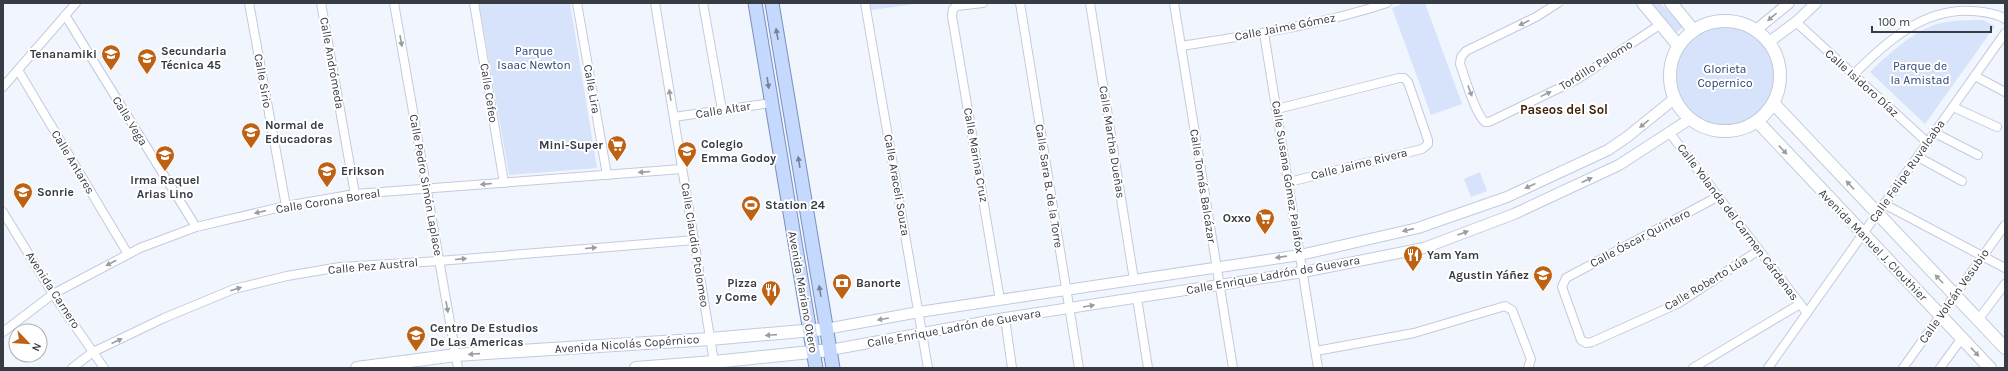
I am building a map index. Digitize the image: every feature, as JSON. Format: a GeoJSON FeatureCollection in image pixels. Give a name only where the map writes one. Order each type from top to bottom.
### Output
{"type":"FeatureCollection","features":[{"type":"Feature","properties":{"kind":"main road","name":"Avenida Mariano Otero"},"geometry":{"type":"LineString","coordinates":[[755,3],[816,368]]}},
{"type":"Feature","properties":{"kind":"main road","name":"Avenida Mariano Otero"},"geometry":{"type":"LineString","coordinates":[[772,3],[833,368]]}},
{"type":"Feature","properties":{"kind":"main road"},"geometry":{"type":"LineString","coordinates":[[1643,3],[1678,45]]}},
{"type":"Feature","properties":{"kind":"main road"},"geometry":{"type":"LineString","coordinates":[[1675,5],[1693,30]]}},
{"type":"Feature","properties":{"kind":"main road"},"geometry":{"type":"LineString","coordinates":[[1731,20],[1756,30],[1768,42],[1774,51],[1780,72],[1780,82],[1773,103],[1757,121],[1736,130],[1724,131],[1702,127],[1690,119],[1682,111],[1674,99],[1670,83],[1670,66],[1678,45],[1693,30],[1705,24],[1718,21],[1731,20]]}},
{"type":"Feature","properties":{"kind":"main road","name":"Avenida Manuel J. Clouthier"},"geometry":{"type":"LineString","coordinates":[[1773,103],[2005,348]]}},
{"type":"Feature","properties":{"kind":"main road","name":"Avenida Manuel J. Clouthier"},"geometry":{"type":"LineString","coordinates":[[1757,121],[1990,368]]}},
{"type":"Feature","properties":{"kind":"main road","name":"Avenida Nicolás Copérnico"},"geometry":{"type":"LineString","coordinates":[[356,368],[456,355],[810,332],[826,329]]}},
{"type":"Feature","properties":{"kind":"main road","name":"Avenida Nicolás Copérnico"},"geometry":{"type":"LineString","coordinates":[[636,368],[714,365],[830,350]]}},
{"type":"Feature","properties":{"kind":"street"},"geometry":{"type":"LineString","coordinates":[[3,87],[76,3]]}},
{"type":"Feature","properties":{"kind":"street","name":"Calle Sirio"},"geometry":{"type":"LineString","coordinates":[[249,3],[286,206]]}},
{"type":"Feature","properties":{"kind":"street","name":"Calle Andrómeda"},"geometry":{"type":"LineString","coordinates":[[321,3],[355,194]]}},
{"type":"Feature","properties":{"kind":"street","name":"Calle Pedro Simón Laplace"},"geometry":{"type":"LineString","coordinates":[[394,3],[428,189],[458,368]]}},
{"type":"Feature","properties":{"kind":"street","name":"Calle Cefeo"},"geometry":{"type":"LineString","coordinates":[[474,3],[504,183]]}},
{"type":"Feature","properties":{"kind":"street","name":"Calle Lira"},"geometry":{"type":"LineString","coordinates":[[577,3],[607,175]]}},
{"type":"Feature","properties":{"kind":"street","name":"Calle Claudio Ptolomeo"},"geometry":{"type":"LineString","coordinates":[[655,3],[695,240],[714,365]]}},
{"type":"Feature","properties":{"kind":"street"},"geometry":{"type":"LineString","coordinates":[[703,3],[722,110]]}},
{"type":"Feature","properties":{"kind":"street","name":"Calle Araceli Souza"},"geometry":{"type":"LineString","coordinates":[[865,3],[928,368]]}},
{"type":"Feature","properties":{"kind":"street","name":"Calle Marina Cruz"},"geometry":{"type":"LineString","coordinates":[[983,3],[957,6],[953,9],[952,16],[1000,300]]}},
{"type":"Feature","properties":{"kind":"street","name":"Calle Sara B. de la Torre"},"geometry":{"type":"LineString","coordinates":[[1020,3],[1079,368]]}},
{"type":"Feature","properties":{"kind":"street","name":"Calle Martha Dueñas"},"geometry":{"type":"LineString","coordinates":[[1090,3],[1134,280]]}},
{"type":"Feature","properties":{"kind":"street","name":"Calle Tomás Balcázar"},"geometry":{"type":"LineString","coordinates":[[1174,3],[1233,368]]}},
{"type":"Feature","properties":{"kind":"street","name":"Calle Jaime Gómez"},"geometry":{"type":"LineString","coordinates":[[1181,46],[1264,33],[1360,12],[1387,3]]}},
{"type":"Feature","properties":{"kind":"street","name":"Tordillo Palomo"},"geometry":{"type":"LineString","coordinates":[[1558,3],[1536,18],[1466,51],[1461,58],[1460,64],[1482,119],[1485,122],[1489,122],[1576,80],[1661,24]]}},
{"type":"Feature","properties":{"kind":"street"},"geometry":{"type":"LineString","coordinates":[[1756,30],[1789,3]]}},
{"type":"Feature","properties":{"kind":"street"},"geometry":{"type":"LineString","coordinates":[[1768,42],[1796,22],[1816,3]]}},
{"type":"Feature","properties":{"kind":"street"},"geometry":{"type":"LineString","coordinates":[[1853,75],[1877,51],[1925,19],[1944,13],[1962,11],[1983,12],[2005,19]]}},
{"type":"Feature","properties":{"kind":"street","name":"Calle Vega"},"geometry":{"type":"LineString","coordinates":[[65,15],[196,227]]}},
{"type":"Feature","properties":{"kind":"street","name":"Calle Isidoro Díaz"},"geometry":{"type":"LineString","coordinates":[[1796,22],[1928,143]]}},
{"type":"Feature","properties":{"kind":"street","name":"Calle Susana Gómez Palafox"},"geometry":{"type":"LineString","coordinates":[[1264,33],[1318,368]]}},
{"type":"Feature","properties":{"kind":"street","name":"Calle Felipe Ruvalcaba"},"geometry":{"type":"LineString","coordinates":[[1768,368],[2005,33]]}},
{"type":"Feature","properties":{"kind":"street","name":"Calle Antares"},"geometry":{"type":"LineString","coordinates":[[18,70],[128,254]]}},
{"type":"Feature","properties":{"kind":"street"},"geometry":{"type":"LineString","coordinates":[[1975,76],[2005,92]]}},
{"type":"Feature","properties":{"kind":"street","name":"Calle Jaime Rivera"},"geometry":{"type":"LineString","coordinates":[[1277,109],[1404,78],[1408,82],[1428,137],[1428,144],[1422,149],[1288,182]]}},
{"type":"Feature","properties":{"kind":"street","name":"Calle Enrique Ladrón de Guevara"},"geometry":{"type":"LineString","coordinates":[[826,329],[919,312],[1300,255],[1418,228],[1507,197],[1608,150],[1627,137],[1674,99]]}},
{"type":"Feature","properties":{"kind":"street","name":"Calle Altar"},"geometry":{"type":"LineString","coordinates":[[674,117],[771,103]]}},
{"type":"Feature","properties":{"kind":"street"},"geometry":{"type":"LineString","coordinates":[[1953,107],[1997,127]]}},
{"type":"Feature","properties":{"kind":"street","name":"Calle Enrique Ladrón de Guevara"},"geometry":{"type":"LineString","coordinates":[[830,350],[1005,318],[1303,272],[1424,248],[1514,214],[1619,165],[1690,119]]}},
{"type":"Feature","properties":{"kind":"street","name":"Calle Yolanda del Carmen Cárdenas"},"geometry":{"type":"LineString","coordinates":[[1669,132],[1807,313]]}},
{"type":"Feature","properties":{"kind":"street"},"geometry":{"type":"LineString","coordinates":[[1935,133],[1978,155]]}},
{"type":"Feature","properties":{"kind":"street"},"geometry":{"type":"LineString","coordinates":[[1918,157],[1962,181]]}},
{"type":"Feature","properties":{"kind":"street","name":"Calle Corona Boreal"},"geometry":{"type":"LineString","coordinates":[[3,332],[54,294],[128,254],[196,227],[286,206],[355,194],[682,169]]}},
{"type":"Feature","properties":{"kind":"street"},"geometry":{"type":"LineString","coordinates":[[1507,197],[1514,214]]}},
{"type":"Feature","properties":{"kind":"street","name":"Calle Óscar Quintero"},"geometry":{"type":"LineString","coordinates":[[1586,343],[1582,340],[1562,287],[1563,281],[1569,275],[1718,197]]}},
{"type":"Feature","properties":{"kind":"street"},"geometry":{"type":"LineString","coordinates":[[1884,204],[2005,268]]}},
{"type":"Feature","properties":{"kind":"street","name":"Avenida Carnero"},"geometry":{"type":"LineString","coordinates":[[3,212],[6,223],[104,368]]}},
{"type":"Feature","properties":{"kind":"street","name":"Calle Volcán Vesubio"},"geometry":{"type":"LineString","coordinates":[[1904,368],[2005,225]]}},
{"type":"Feature","properties":{"kind":"street","name":"Calle Pez Austral"},"geometry":{"type":"LineString","coordinates":[[72,368],[93,352],[164,318],[234,289],[287,276],[340,267],[439,261],[695,240]]}},
{"type":"Feature","properties":{"kind":"street","name":"Calle Roberto Lúa"},"geometry":{"type":"LineString","coordinates":[[1586,343],[1592,342],[1679,302],[1759,250]]}},
{"type":"Feature","properties":{"kind":"street"},"geometry":{"type":"LineString","coordinates":[[1978,320],[2005,284]]}},
{"type":"Feature","properties":{"kind":"street"},"geometry":{"type":"LineString","coordinates":[[1137,298],[1148,368]]}},
{"type":"Feature","properties":{"kind":"street"},"geometry":{"type":"LineString","coordinates":[[1693,368],[1800,304]]}},
{"type":"Feature","properties":{"kind":"street"},"geometry":{"type":"LineString","coordinates":[[1316,351],[1414,333],[1501,306],[1508,306],[1512,310],[1531,359],[1529,366]]}},
{"type":"Feature","properties":{"kind":"street"},"geometry":{"type":"LineString","coordinates":[[1005,318],[1012,368]]}},
{"type":"Feature","properties":{"kind":"street"},"geometry":{"type":"LineString","coordinates":[[1940,368],[1962,338]]}},
{"type":"Feature","properties":{"kind":"green space","name":"Parque Isaac Newton"},"geometry":{"type":"Polygon","coordinates":[[[479,3],[570,3],[597,168],[509,175],[479,3]]]}},
{"type":"Feature","properties":{"kind":"green space"},"geometry":{"type":"Polygon","coordinates":[[[870,3],[923,3],[871,10],[870,3]]]}},
{"type":"Feature","properties":{"kind":"green space"},"geometry":{"type":"Polygon","coordinates":[[[1405,3],[1425,3],[1462,104],[1431,115],[1392,8],[1405,3]]]}},
{"type":"Feature","properties":{"kind":"green space"},"geometry":{"type":"Polygon","coordinates":[[[1649,3],[1660,3],[1683,27],[1677,32],[1649,3]]]}},
{"type":"Feature","properties":{"kind":"green space","name":"Parque de la Amistad"},"geometry":{"type":"Polygon","coordinates":[[[1983,20],[1995,26],[1925,124],[1870,72],[1901,44],[1928,27],[1948,22],[1983,20]]]}},
{"type":"Feature","properties":{"kind":"green space","name":"Glorieta Copernico"},"geometry":{"type":"Polygon","coordinates":[[[1725,27],[1744,31],[1760,41],[1770,57],[1774,76],[1770,95],[1760,111],[1744,121],[1725,125],[1706,121],[1690,111],[1680,95],[1676,76],[1680,57],[1690,41],[1706,31],[1725,27]]]}},
{"type":"Feature","properties":{"kind":"green space"},"geometry":{"type":"Polygon","coordinates":[[[1480,172],[1487,191],[1471,197],[1464,179],[1480,172]]]}},
{"type":"Feature","properties":{"kind":"place","name":"Tenanamiki"},"geometry":{"type":"Point","coordinates":[111,71]}},
{"type":"Feature","properties":{"kind":"place","name":"Secundaria Técnica 45"},"geometry":{"type":"Point","coordinates":[147,75]}},
{"type":"Feature","properties":{"kind":"place","name":"Normal de Educadoras"},"geometry":{"type":"Point","coordinates":[251,149]}},
{"type":"Feature","properties":{"kind":"place","name":"Mini-Super"},"geometry":{"type":"Point","coordinates":[617,162]}},
{"type":"Feature","properties":{"kind":"place","name":"Colegio Emma Godoy"},"geometry":{"type":"Point","coordinates":[687,168]}},
{"type":"Feature","properties":{"kind":"place","name":"Irma Raquel Arias Lino"},"geometry":{"type":"Point","coordinates":[165,172]}},
{"type":"Feature","properties":{"kind":"place","name":"Erikson"},"geometry":{"type":"Point","coordinates":[327,188]}},
{"type":"Feature","properties":{"kind":"place","name":"Sonrie"},"geometry":{"type":"Point","coordinates":[23,209]}},
{"type":"Feature","properties":{"kind":"place","name":"Station 24"},"geometry":{"type":"Point","coordinates":[751,222]}},
{"type":"Feature","properties":{"kind":"place","name":"Oxxo"},"geometry":{"type":"Point","coordinates":[1265,235]}},
{"type":"Feature","properties":{"kind":"place","name":"Yam Yam"},"geometry":{"type":"Point","coordinates":[1413,272]}},
{"type":"Feature","properties":{"kind":"place","name":"Agustin Yáñez"},"geometry":{"type":"Point","coordinates":[1543,292]}},
{"type":"Feature","properties":{"kind":"place","name":"Banorte"},"geometry":{"type":"Point","coordinates":[842,300]}},
{"type":"Feature","properties":{"kind":"place","name":"Pizza y Come"},"geometry":{"type":"Point","coordinates":[771,307]}},
{"type":"Feature","properties":{"kind":"place","name":"Centro De Estudios De Las Americas"},"geometry":{"type":"Point","coordinates":[416,352]}},
{"type":"Feature","properties":{"kind":"district","name":"Paseos del Sol"},"geometry":{"type":"Point","coordinates":[1564,109]}}]}
